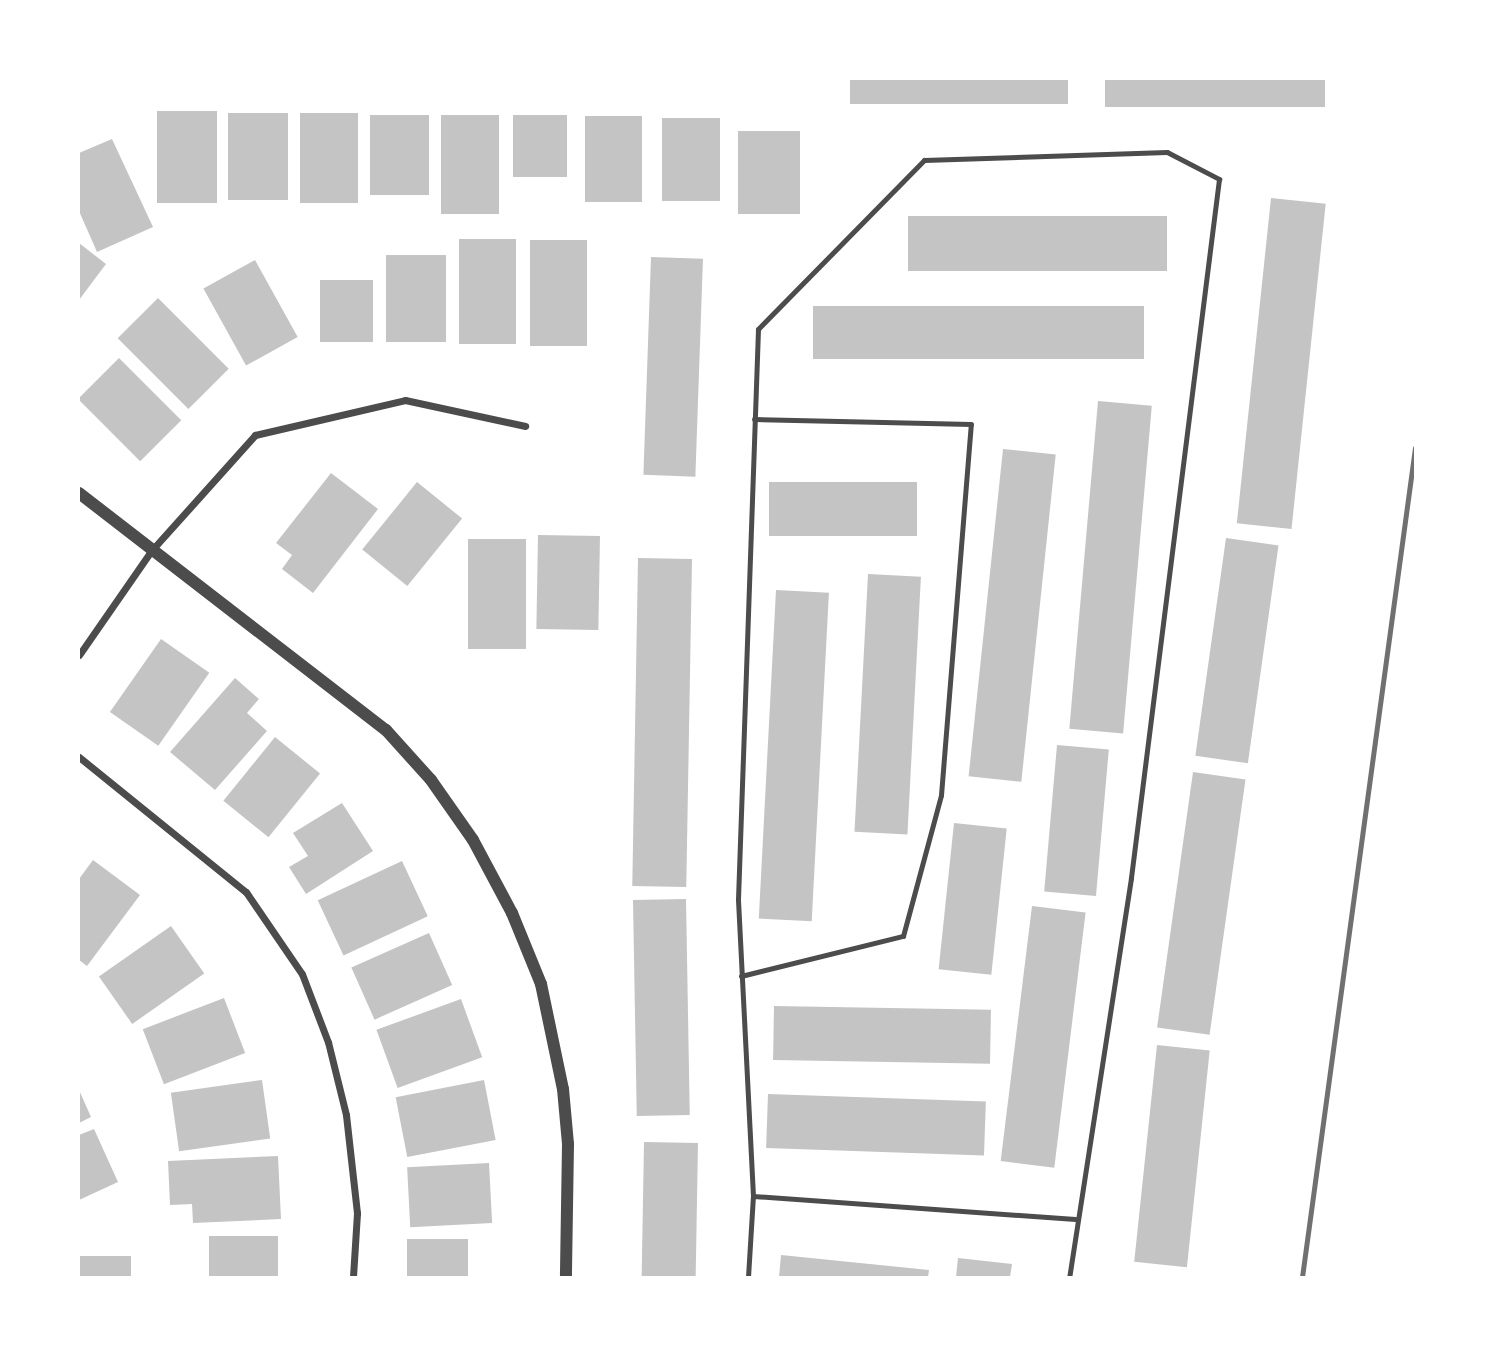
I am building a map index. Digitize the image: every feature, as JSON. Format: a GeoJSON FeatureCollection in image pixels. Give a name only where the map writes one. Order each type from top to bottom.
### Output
{"type":"FeatureCollection","features":[{"type":"Feature","properties":{"kind":"street"},"geometry":{"type":"LineString","coordinates":[[79,655],[151,551],[255,435],[405,400],[525,426]]}},
{"type":"Feature","properties":{"kind":"street"},"geometry":{"type":"LineString","coordinates":[[79,493],[386,730],[431,779],[473,840],[512,913],[541,984],[563,1089],[568,1144],[566,1277]]}},
{"type":"Feature","properties":{"kind":"street"},"geometry":{"type":"LineString","coordinates":[[79,757],[246,892],[302,974],[328,1042],[346,1115],[357,1213],[353,1277]]}},
{"type":"Feature","properties":{"kind":"lane"},"geometry":{"type":"LineString","coordinates":[[748,1277],[753,1196],[737,899],[758,329],[924,160],[1167,152],[1219,179],[1131,878],[1075,1219],[1069,1277]]}},
{"type":"Feature","properties":{"kind":"lane"},"geometry":{"type":"LineString","coordinates":[[741,976],[903,936],[940,795],[971,424],[754,419]]}},
{"type":"Feature","properties":{"kind":"lane"},"geometry":{"type":"LineString","coordinates":[[753,1196],[1075,1219]]}},
{"type":"Feature","properties":{"kind":"building"},"geometry":{"type":"Polygon","coordinates":[[[850,79],[1068,79],[1068,104],[850,104],[850,79]]]}},
{"type":"Feature","properties":{"kind":"building"},"geometry":{"type":"Polygon","coordinates":[[[1105,79],[1325,79],[1325,107],[1105,107],[1105,79]]]}},
{"type":"Feature","properties":{"kind":"building"},"geometry":{"type":"Polygon","coordinates":[[[157,111],[217,111],[217,203],[157,203],[157,111]]]}},
{"type":"Feature","properties":{"kind":"building"},"geometry":{"type":"Polygon","coordinates":[[[228,113],[288,113],[288,200],[228,200],[228,113]]]}},
{"type":"Feature","properties":{"kind":"building"},"geometry":{"type":"Polygon","coordinates":[[[300,113],[358,113],[358,203],[300,203],[300,113]]]}},
{"type":"Feature","properties":{"kind":"building"},"geometry":{"type":"Polygon","coordinates":[[[370,115],[429,115],[429,195],[370,195],[370,115]]]}},
{"type":"Feature","properties":{"kind":"building"},"geometry":{"type":"Polygon","coordinates":[[[441,115],[499,115],[499,214],[441,214],[441,115]]]}},
{"type":"Feature","properties":{"kind":"building"},"geometry":{"type":"Polygon","coordinates":[[[513,115],[567,115],[567,177],[513,177],[513,115]]]}},
{"type":"Feature","properties":{"kind":"building"},"geometry":{"type":"Polygon","coordinates":[[[585,116],[642,116],[642,202],[585,202],[585,116]]]}},
{"type":"Feature","properties":{"kind":"building"},"geometry":{"type":"Polygon","coordinates":[[[662,118],[720,118],[720,201],[662,201],[662,118]]]}},
{"type":"Feature","properties":{"kind":"building"},"geometry":{"type":"Polygon","coordinates":[[[738,131],[800,131],[800,214],[738,214],[738,131]]]}},
{"type":"Feature","properties":{"kind":"building"},"geometry":{"type":"Polygon","coordinates":[[[112,139],[153,227],[97,252],[79,211],[79,153],[112,139]]]}},
{"type":"Feature","properties":{"kind":"building"},"geometry":{"type":"Polygon","coordinates":[[[1271,198],[1326,204],[1292,529],[1237,523],[1271,198]]]}},
{"type":"Feature","properties":{"kind":"building"},"geometry":{"type":"Polygon","coordinates":[[[908,216],[1167,216],[1167,271],[908,271],[908,216]]]}},
{"type":"Feature","properties":{"kind":"building"},"geometry":{"type":"Polygon","coordinates":[[[459,239],[516,239],[516,344],[459,344],[459,239]]]}},
{"type":"Feature","properties":{"kind":"building"},"geometry":{"type":"Polygon","coordinates":[[[530,240],[587,240],[587,346],[530,346],[530,240]]]}},
{"type":"Feature","properties":{"kind":"building"},"geometry":{"type":"Polygon","coordinates":[[[79,243],[106,264],[79,300],[79,243]]]}},
{"type":"Feature","properties":{"kind":"building"},"geometry":{"type":"Polygon","coordinates":[[[386,255],[446,255],[446,342],[386,342],[386,255]]]}},
{"type":"Feature","properties":{"kind":"building"},"geometry":{"type":"Polygon","coordinates":[[[651,257],[703,259],[695,477],[643,475],[651,257]]]}},
{"type":"Feature","properties":{"kind":"building"},"geometry":{"type":"Polygon","coordinates":[[[255,260],[298,337],[246,366],[203,289],[255,260]]]}},
{"type":"Feature","properties":{"kind":"building"},"geometry":{"type":"Polygon","coordinates":[[[320,280],[373,280],[373,342],[320,342],[320,280]]]}},
{"type":"Feature","properties":{"kind":"building"},"geometry":{"type":"Polygon","coordinates":[[[158,298],[229,369],[188,409],[118,338],[158,298]]]}},
{"type":"Feature","properties":{"kind":"building"},"geometry":{"type":"Polygon","coordinates":[[[813,306],[1144,306],[1144,359],[813,359],[813,306]]]}},
{"type":"Feature","properties":{"kind":"building"},"geometry":{"type":"Polygon","coordinates":[[[119,358],[181,420],[140,461],[79,400],[119,358]]]}},
{"type":"Feature","properties":{"kind":"building"},"geometry":{"type":"Polygon","coordinates":[[[1098,401],[1152,406],[1123,733],[1069,729],[1098,401]]]}},
{"type":"Feature","properties":{"kind":"building"},"geometry":{"type":"Polygon","coordinates":[[[1003,449],[1056,455],[1021,782],[969,776],[1003,449]]]}},
{"type":"Feature","properties":{"kind":"building"},"geometry":{"type":"Polygon","coordinates":[[[331,473],[378,509],[313,593],[282,569],[292,555],[276,543],[331,473]]]}},
{"type":"Feature","properties":{"kind":"building"},"geometry":{"type":"Polygon","coordinates":[[[417,482],[462,519],[407,586],[362,550],[417,482]]]}},
{"type":"Feature","properties":{"kind":"building"},"geometry":{"type":"Polygon","coordinates":[[[769,482],[917,482],[917,536],[769,536],[769,482]]]}},
{"type":"Feature","properties":{"kind":"building"},"geometry":{"type":"Polygon","coordinates":[[[538,535],[600,536],[598,630],[536,629],[538,535]]]}},
{"type":"Feature","properties":{"kind":"building"},"geometry":{"type":"Polygon","coordinates":[[[1226,538],[1278,545],[1248,763],[1195,756],[1226,538]]]}},
{"type":"Feature","properties":{"kind":"building"},"geometry":{"type":"Polygon","coordinates":[[[468,539],[526,539],[526,649],[468,649],[468,539]]]}},
{"type":"Feature","properties":{"kind":"building"},"geometry":{"type":"Polygon","coordinates":[[[638,558],[692,559],[686,887],[632,886],[638,558]]]}},
{"type":"Feature","properties":{"kind":"building"},"geometry":{"type":"Polygon","coordinates":[[[868,574],[921,577],[907,834],[854,832],[868,574]]]}},
{"type":"Feature","properties":{"kind":"building"},"geometry":{"type":"Polygon","coordinates":[[[776,590],[829,593],[812,921],[759,919],[776,590]]]}},
{"type":"Feature","properties":{"kind":"building"},"geometry":{"type":"Polygon","coordinates":[[[161,639],[209,673],[158,746],[110,712],[161,639]]]}},
{"type":"Feature","properties":{"kind":"building"},"geometry":{"type":"Polygon","coordinates":[[[235,678],[259,699],[247,713],[267,731],[215,790],[170,752],[235,678]]]}},
{"type":"Feature","properties":{"kind":"building"},"geometry":{"type":"Polygon","coordinates":[[[275,737],[320,774],[268,837],[223,801],[275,737]]]}},
{"type":"Feature","properties":{"kind":"building"},"geometry":{"type":"Polygon","coordinates":[[[1057,745],[1109,750],[1096,896],[1044,891],[1057,745]]]}},
{"type":"Feature","properties":{"kind":"building"},"geometry":{"type":"Polygon","coordinates":[[[1193,772],[1245,779],[1210,1035],[1157,1027],[1193,772]]]}},
{"type":"Feature","properties":{"kind":"building"},"geometry":{"type":"Polygon","coordinates":[[[342,803],[373,851],[306,894],[289,867],[308,856],[293,833],[342,803]]]}},
{"type":"Feature","properties":{"kind":"building"},"geometry":{"type":"Polygon","coordinates":[[[954,823],[1007,829],[991,975],[939,969],[954,823]]]}},
{"type":"Feature","properties":{"kind":"building"},"geometry":{"type":"Polygon","coordinates":[[[93,860],[140,895],[87,966],[79,960],[79,879],[93,860]]]}},
{"type":"Feature","properties":{"kind":"building"},"geometry":{"type":"Polygon","coordinates":[[[402,861],[428,916],[343,956],[318,900],[402,861]]]}},
{"type":"Feature","properties":{"kind":"building"},"geometry":{"type":"Polygon","coordinates":[[[686,899],[690,1115],[637,1116],[633,900],[686,899]]]}},
{"type":"Feature","properties":{"kind":"building"},"geometry":{"type":"Polygon","coordinates":[[[1032,906],[1086,913],[1054,1168],[1001,1161],[1032,906]]]}},
{"type":"Feature","properties":{"kind":"building"},"geometry":{"type":"Polygon","coordinates":[[[171,926],[204,974],[132,1024],[99,976],[171,926]]]}},
{"type":"Feature","properties":{"kind":"building"},"geometry":{"type":"Polygon","coordinates":[[[429,933],[452,985],[375,1020],[351,968],[429,933]]]}},
{"type":"Feature","properties":{"kind":"building"},"geometry":{"type":"Polygon","coordinates":[[[224,998],[245,1053],[164,1084],[143,1029],[224,998]]]}},
{"type":"Feature","properties":{"kind":"building"},"geometry":{"type":"Polygon","coordinates":[[[461,999],[482,1057],[398,1088],[376,1030],[461,999]]]}},
{"type":"Feature","properties":{"kind":"building"},"geometry":{"type":"Polygon","coordinates":[[[774,1006],[991,1010],[990,1064],[773,1060],[774,1006]]]}},
{"type":"Feature","properties":{"kind":"building"},"geometry":{"type":"Polygon","coordinates":[[[1157,1045],[1210,1051],[1187,1267],[1134,1262],[1157,1045]]]}},
{"type":"Feature","properties":{"kind":"building"},"geometry":{"type":"Polygon","coordinates":[[[262,1080],[270,1138],[179,1151],[171,1093],[262,1080]]]}},
{"type":"Feature","properties":{"kind":"building"},"geometry":{"type":"Polygon","coordinates":[[[484,1080],[496,1140],[407,1157],[396,1097],[484,1080]]]}},
{"type":"Feature","properties":{"kind":"building"},"geometry":{"type":"Polygon","coordinates":[[[79,1090],[91,1117],[79,1123],[79,1090]]]}},
{"type":"Feature","properties":{"kind":"building"},"geometry":{"type":"Polygon","coordinates":[[[768,1094],[986,1102],[984,1156],[766,1148],[768,1094]]]}},
{"type":"Feature","properties":{"kind":"building"},"geometry":{"type":"Polygon","coordinates":[[[94,1129],[118,1182],[79,1200],[79,1135],[94,1129]]]}},
{"type":"Feature","properties":{"kind":"building"},"geometry":{"type":"Polygon","coordinates":[[[644,1142],[698,1143],[696,1277],[642,1277],[644,1142]]]}},
{"type":"Feature","properties":{"kind":"building"},"geometry":{"type":"Polygon","coordinates":[[[278,1156],[281,1219],[193,1223],[192,1204],[170,1205],[168,1161],[278,1156]]]}},
{"type":"Feature","properties":{"kind":"building"},"geometry":{"type":"Polygon","coordinates":[[[489,1163],[492,1223],[410,1227],[407,1167],[489,1163]]]}},
{"type":"Feature","properties":{"kind":"building"},"geometry":{"type":"Polygon","coordinates":[[[209,1236],[278,1236],[278,1277],[209,1277],[209,1236]]]}},
{"type":"Feature","properties":{"kind":"building"},"geometry":{"type":"Polygon","coordinates":[[[407,1239],[468,1239],[468,1277],[407,1277],[407,1239]]]}},
{"type":"Feature","properties":{"kind":"building"},"geometry":{"type":"Polygon","coordinates":[[[781,1255],[929,1270],[928,1277],[779,1277],[781,1255]]]}},
{"type":"Feature","properties":{"kind":"building"},"geometry":{"type":"Polygon","coordinates":[[[79,1256],[131,1256],[131,1277],[79,1277],[79,1256]]]}},
{"type":"Feature","properties":{"kind":"building"},"geometry":{"type":"Polygon","coordinates":[[[958,1258],[1012,1264],[1010,1277],[956,1277],[958,1258]]]}},
{"type":"Feature","properties":{"kind":"railway"},"geometry":{"type":"LineString","coordinates":[[1302,1277],[1415,448]]}}]}
